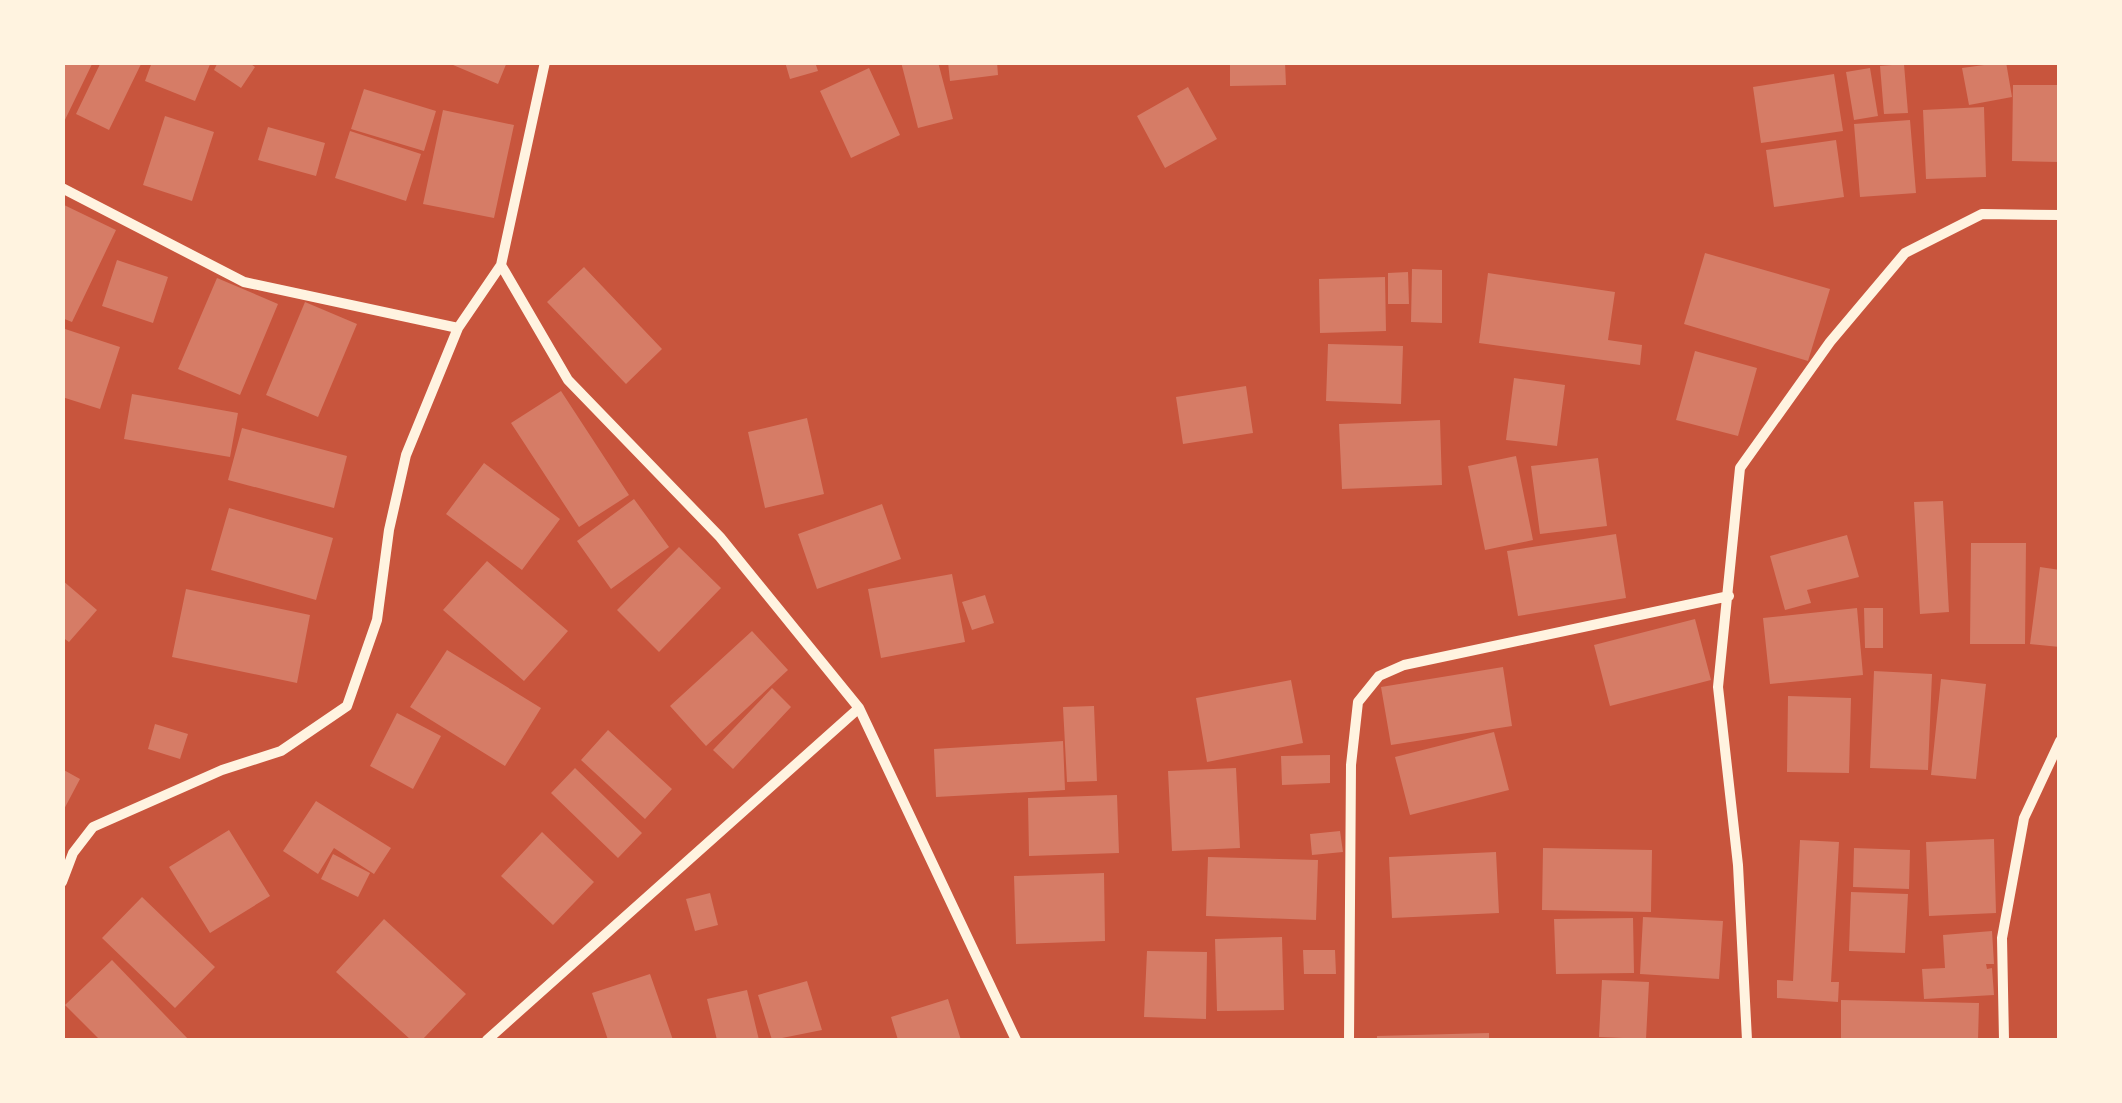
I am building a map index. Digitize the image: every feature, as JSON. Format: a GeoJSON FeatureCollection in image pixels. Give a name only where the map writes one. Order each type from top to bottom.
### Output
{"type":"FeatureCollection","features":[{"type":"Feature","properties":{"kind":"street"},"geometry":{"type":"LineString","coordinates":[[62,882],[73,853],[93,826],[222,770],[281,751],[347,706],[378,620],[389,530],[406,455],[458,328],[500,265],[542,68],[531,62]]}},
{"type":"Feature","properties":{"kind":"street"},"geometry":{"type":"LineString","coordinates":[[62,188],[244,282],[458,328]]}},
{"type":"Feature","properties":{"kind":"street"},"geometry":{"type":"LineString","coordinates":[[1747,1040],[1738,865],[1718,687],[1740,468],[1830,342],[1905,253],[1982,214],[2060,215]]}},
{"type":"Feature","properties":{"kind":"street"},"geometry":{"type":"LineString","coordinates":[[500,265],[568,380],[720,537],[859,708],[1016,1040]]}},
{"type":"Feature","properties":{"kind":"street"},"geometry":{"type":"LineString","coordinates":[[1350,1040],[1351,764],[1358,702],[1379,676],[1404,665],[1568,626],[1729,596]]}},
{"type":"Feature","properties":{"kind":"street"},"geometry":{"type":"LineString","coordinates":[[487,1040],[859,708]]}},
{"type":"Feature","properties":{"kind":"street"},"geometry":{"type":"LineString","coordinates":[[2004,1040],[2002,938],[2014,870],[2024,818],[2060,740]]}},
{"type":"Feature","properties":{"kind":"building"},"geometry":{"type":"Polygon","coordinates":[[[62,62],[93,62],[62,126],[62,62]]]}},
{"type":"Feature","properties":{"kind":"building"},"geometry":{"type":"Polygon","coordinates":[[[101,62],[142,62],[109,130],[76,114],[101,62]]]}},
{"type":"Feature","properties":{"kind":"building"},"geometry":{"type":"Polygon","coordinates":[[[152,62],[211,62],[195,101],[145,81],[152,62]]]}},
{"type":"Feature","properties":{"kind":"building"},"geometry":{"type":"Polygon","coordinates":[[[218,62],[248,62],[255,67],[241,88],[214,70],[218,62]]]}},
{"type":"Feature","properties":{"kind":"building"},"geometry":{"type":"Polygon","coordinates":[[[446,62],[507,62],[498,84],[446,62]]]}},
{"type":"Feature","properties":{"kind":"building"},"geometry":{"type":"Polygon","coordinates":[[[785,62],[815,62],[818,71],[790,79],[785,62]]]}},
{"type":"Feature","properties":{"kind":"building"},"geometry":{"type":"Polygon","coordinates":[[[901,62],[938,62],[953,119],[918,128],[901,62]]]}},
{"type":"Feature","properties":{"kind":"building"},"geometry":{"type":"Polygon","coordinates":[[[948,62],[997,62],[998,75],[950,81],[948,62]]]}},
{"type":"Feature","properties":{"kind":"building"},"geometry":{"type":"Polygon","coordinates":[[[1230,62],[1285,62],[1286,85],[1230,86],[1230,62]]]}},
{"type":"Feature","properties":{"kind":"building"},"geometry":{"type":"Polygon","coordinates":[[[2006,62],[2012,97],[1969,105],[1962,68],[2006,62]]]}},
{"type":"Feature","properties":{"kind":"building"},"geometry":{"type":"Polygon","coordinates":[[[1904,64],[1908,113],[1884,114],[1880,66],[1904,64]]]}},
{"type":"Feature","properties":{"kind":"building"},"geometry":{"type":"Polygon","coordinates":[[[869,68],[900,135],[851,158],[820,91],[869,68]]]}},
{"type":"Feature","properties":{"kind":"building"},"geometry":{"type":"Polygon","coordinates":[[[1870,68],[1878,116],[1854,120],[1846,72],[1870,68]]]}},
{"type":"Feature","properties":{"kind":"building"},"geometry":{"type":"Polygon","coordinates":[[[1834,74],[1843,131],[1761,143],[1753,87],[1834,74]]]}},
{"type":"Feature","properties":{"kind":"building"},"geometry":{"type":"Polygon","coordinates":[[[2013,85],[2060,85],[2060,162],[2012,161],[2013,85]]]}},
{"type":"Feature","properties":{"kind":"building"},"geometry":{"type":"Polygon","coordinates":[[[1188,87],[1217,139],[1165,168],[1137,116],[1188,87]]]}},
{"type":"Feature","properties":{"kind":"building"},"geometry":{"type":"Polygon","coordinates":[[[364,89],[436,111],[424,151],[351,129],[364,89]]]}},
{"type":"Feature","properties":{"kind":"building"},"geometry":{"type":"Polygon","coordinates":[[[1984,107],[1986,177],[1926,179],[1923,110],[1984,107]]]}},
{"type":"Feature","properties":{"kind":"building"},"geometry":{"type":"Polygon","coordinates":[[[443,110],[514,125],[494,218],[423,204],[443,110]]]}},
{"type":"Feature","properties":{"kind":"building"},"geometry":{"type":"Polygon","coordinates":[[[165,116],[214,132],[192,201],[143,185],[165,116]]]}},
{"type":"Feature","properties":{"kind":"building"},"geometry":{"type":"Polygon","coordinates":[[[1910,120],[1916,193],[1860,197],[1854,124],[1910,120]]]}},
{"type":"Feature","properties":{"kind":"building"},"geometry":{"type":"Polygon","coordinates":[[[268,127],[325,143],[316,176],[258,160],[268,127]]]}},
{"type":"Feature","properties":{"kind":"building"},"geometry":{"type":"Polygon","coordinates":[[[350,131],[421,154],[406,201],[335,178],[350,131]]]}},
{"type":"Feature","properties":{"kind":"building"},"geometry":{"type":"Polygon","coordinates":[[[1836,140],[1844,197],[1774,207],[1766,150],[1836,140]]]}},
{"type":"Feature","properties":{"kind":"building"},"geometry":{"type":"Polygon","coordinates":[[[62,204],[116,230],[72,322],[62,318],[62,204]]]}},
{"type":"Feature","properties":{"kind":"building"},"geometry":{"type":"Polygon","coordinates":[[[1705,253],[1830,289],[1808,361],[1684,324],[1705,253]]]}},
{"type":"Feature","properties":{"kind":"building"},"geometry":{"type":"Polygon","coordinates":[[[117,260],[168,277],[153,323],[102,306],[117,260]]]}},
{"type":"Feature","properties":{"kind":"building"},"geometry":{"type":"Polygon","coordinates":[[[584,267],[662,349],[626,384],[547,302],[584,267]]]}},
{"type":"Feature","properties":{"kind":"building"},"geometry":{"type":"Polygon","coordinates":[[[1412,269],[1442,270],[1442,323],[1411,322],[1412,269]]]}},
{"type":"Feature","properties":{"kind":"building"},"geometry":{"type":"Polygon","coordinates":[[[1408,272],[1409,304],[1388,304],[1388,273],[1408,272]]]}},
{"type":"Feature","properties":{"kind":"building"},"geometry":{"type":"Polygon","coordinates":[[[1488,273],[1615,292],[1608,340],[1642,345],[1640,365],[1479,343],[1488,273]]]}},
{"type":"Feature","properties":{"kind":"building"},"geometry":{"type":"Polygon","coordinates":[[[1385,277],[1386,331],[1320,333],[1319,279],[1385,277]]]}},
{"type":"Feature","properties":{"kind":"building"},"geometry":{"type":"Polygon","coordinates":[[[217,278],[278,304],[240,395],[178,369],[217,278]]]}},
{"type":"Feature","properties":{"kind":"building"},"geometry":{"type":"Polygon","coordinates":[[[305,302],[357,324],[318,417],[266,395],[305,302]]]}},
{"type":"Feature","properties":{"kind":"building"},"geometry":{"type":"Polygon","coordinates":[[[62,328],[120,347],[100,409],[62,397],[62,328]]]}},
{"type":"Feature","properties":{"kind":"building"},"geometry":{"type":"Polygon","coordinates":[[[1328,344],[1403,346],[1401,404],[1326,401],[1328,344]]]}},
{"type":"Feature","properties":{"kind":"building"},"geometry":{"type":"Polygon","coordinates":[[[1695,351],[1757,368],[1738,436],[1676,420],[1695,351]]]}},
{"type":"Feature","properties":{"kind":"building"},"geometry":{"type":"Polygon","coordinates":[[[1514,378],[1565,385],[1557,446],[1506,440],[1514,378]]]}},
{"type":"Feature","properties":{"kind":"building"},"geometry":{"type":"Polygon","coordinates":[[[1246,386],[1253,433],[1183,444],[1176,397],[1246,386]]]}},
{"type":"Feature","properties":{"kind":"building"},"geometry":{"type":"Polygon","coordinates":[[[561,391],[629,495],[579,527],[511,423],[561,391]]]}},
{"type":"Feature","properties":{"kind":"building"},"geometry":{"type":"Polygon","coordinates":[[[132,394],[238,413],[230,457],[124,439],[132,394]]]}},
{"type":"Feature","properties":{"kind":"building"},"geometry":{"type":"Polygon","coordinates":[[[807,418],[824,494],[765,508],[748,432],[807,418]]]}},
{"type":"Feature","properties":{"kind":"building"},"geometry":{"type":"Polygon","coordinates":[[[1440,420],[1442,485],[1342,489],[1339,424],[1440,420]]]}},
{"type":"Feature","properties":{"kind":"building"},"geometry":{"type":"Polygon","coordinates":[[[242,428],[347,456],[334,508],[228,480],[242,428]]]}},
{"type":"Feature","properties":{"kind":"building"},"geometry":{"type":"Polygon","coordinates":[[[1516,456],[1533,540],[1485,550],[1468,466],[1516,456]]]}},
{"type":"Feature","properties":{"kind":"building"},"geometry":{"type":"Polygon","coordinates":[[[1598,458],[1607,526],[1540,534],[1531,466],[1598,458]]]}},
{"type":"Feature","properties":{"kind":"building"},"geometry":{"type":"Polygon","coordinates":[[[484,463],[560,519],[522,570],[446,514],[484,463]]]}},
{"type":"Feature","properties":{"kind":"building"},"geometry":{"type":"Polygon","coordinates":[[[634,499],[669,547],[611,589],[577,541],[634,499]]]}},
{"type":"Feature","properties":{"kind":"building"},"geometry":{"type":"Polygon","coordinates":[[[1943,501],[1949,612],[1920,614],[1914,502],[1943,501]]]}},
{"type":"Feature","properties":{"kind":"building"},"geometry":{"type":"Polygon","coordinates":[[[882,504],[901,559],[817,589],[798,534],[882,504]]]}},
{"type":"Feature","properties":{"kind":"building"},"geometry":{"type":"Polygon","coordinates":[[[229,508],[333,538],[316,600],[211,570],[229,508]]]}},
{"type":"Feature","properties":{"kind":"building"},"geometry":{"type":"Polygon","coordinates":[[[1616,534],[1626,598],[1518,616],[1507,551],[1616,534]]]}},
{"type":"Feature","properties":{"kind":"building"},"geometry":{"type":"Polygon","coordinates":[[[1847,535],[1859,577],[1807,590],[1811,603],[1785,610],[1770,556],[1847,535]]]}},
{"type":"Feature","properties":{"kind":"building"},"geometry":{"type":"Polygon","coordinates":[[[1971,543],[2026,543],[2025,644],[1970,644],[1971,543]]]}},
{"type":"Feature","properties":{"kind":"building"},"geometry":{"type":"Polygon","coordinates":[[[679,547],[721,588],[659,652],[617,610],[679,547]]]}},
{"type":"Feature","properties":{"kind":"building"},"geometry":{"type":"Polygon","coordinates":[[[487,561],[568,631],[524,681],[443,610],[487,561]]]}},
{"type":"Feature","properties":{"kind":"building"},"geometry":{"type":"Polygon","coordinates":[[[2040,567],[2060,570],[2060,647],[2030,644],[2040,567]]]}},
{"type":"Feature","properties":{"kind":"building"},"geometry":{"type":"Polygon","coordinates":[[[952,574],[965,642],[881,658],[868,589],[952,574]]]}},
{"type":"Feature","properties":{"kind":"building"},"geometry":{"type":"Polygon","coordinates":[[[62,580],[97,610],[69,642],[62,637],[62,580]]]}},
{"type":"Feature","properties":{"kind":"building"},"geometry":{"type":"Polygon","coordinates":[[[186,589],[310,615],[297,683],[172,657],[186,589]]]}},
{"type":"Feature","properties":{"kind":"building"},"geometry":{"type":"Polygon","coordinates":[[[985,595],[994,623],[972,630],[962,602],[985,595]]]}},
{"type":"Feature","properties":{"kind":"building"},"geometry":{"type":"Polygon","coordinates":[[[1857,608],[1863,675],[1770,684],[1763,618],[1857,608]]]}},
{"type":"Feature","properties":{"kind":"building"},"geometry":{"type":"Polygon","coordinates":[[[1864,608],[1883,608],[1883,648],[1865,648],[1864,608]]]}},
{"type":"Feature","properties":{"kind":"building"},"geometry":{"type":"Polygon","coordinates":[[[1695,619],[1711,680],[1610,706],[1594,645],[1695,619]]]}},
{"type":"Feature","properties":{"kind":"building"},"geometry":{"type":"Polygon","coordinates":[[[752,631],[788,670],[706,746],[670,706],[752,631]]]}},
{"type":"Feature","properties":{"kind":"building"},"geometry":{"type":"Polygon","coordinates":[[[447,650],[541,708],[505,766],[410,707],[447,650]]]}},
{"type":"Feature","properties":{"kind":"building"},"geometry":{"type":"Polygon","coordinates":[[[1503,667],[1512,726],[1391,745],[1381,687],[1503,667]]]}},
{"type":"Feature","properties":{"kind":"building"},"geometry":{"type":"Polygon","coordinates":[[[1874,671],[1932,674],[1928,770],[1870,768],[1874,671]]]}},
{"type":"Feature","properties":{"kind":"building"},"geometry":{"type":"Polygon","coordinates":[[[1941,679],[1986,684],[1976,779],[1931,775],[1941,679]]]}},
{"type":"Feature","properties":{"kind":"building"},"geometry":{"type":"Polygon","coordinates":[[[1291,680],[1303,743],[1207,762],[1196,698],[1291,680]]]}},
{"type":"Feature","properties":{"kind":"building"},"geometry":{"type":"Polygon","coordinates":[[[772,688],[791,707],[733,769],[713,750],[772,688]]]}},
{"type":"Feature","properties":{"kind":"building"},"geometry":{"type":"Polygon","coordinates":[[[1788,696],[1851,698],[1849,773],[1787,772],[1788,696]]]}},
{"type":"Feature","properties":{"kind":"building"},"geometry":{"type":"Polygon","coordinates":[[[1094,706],[1097,781],[1067,782],[1063,707],[1094,706]]]}},
{"type":"Feature","properties":{"kind":"building"},"geometry":{"type":"Polygon","coordinates":[[[397,713],[441,736],[413,789],[370,766],[397,713]]]}},
{"type":"Feature","properties":{"kind":"building"},"geometry":{"type":"Polygon","coordinates":[[[155,724],[188,734],[180,759],[148,749],[155,724]]]}},
{"type":"Feature","properties":{"kind":"building"},"geometry":{"type":"Polygon","coordinates":[[[608,730],[672,789],[645,819],[581,760],[608,730]]]}},
{"type":"Feature","properties":{"kind":"building"},"geometry":{"type":"Polygon","coordinates":[[[1494,732],[1509,790],[1410,815],[1395,757],[1494,732]]]}},
{"type":"Feature","properties":{"kind":"building"},"geometry":{"type":"Polygon","coordinates":[[[1063,741],[1065,790],[936,797],[934,749],[1063,741]]]}},
{"type":"Feature","properties":{"kind":"building"},"geometry":{"type":"Polygon","coordinates":[[[1330,755],[1330,783],[1282,785],[1281,756],[1330,755]]]}},
{"type":"Feature","properties":{"kind":"building"},"geometry":{"type":"Polygon","coordinates":[[[575,768],[642,833],[618,858],[551,793],[575,768]]]}},
{"type":"Feature","properties":{"kind":"building"},"geometry":{"type":"Polygon","coordinates":[[[1236,768],[1240,848],[1172,851],[1168,771],[1236,768]]]}},
{"type":"Feature","properties":{"kind":"building"},"geometry":{"type":"Polygon","coordinates":[[[62,769],[80,779],[62,813],[62,769]]]}},
{"type":"Feature","properties":{"kind":"building"},"geometry":{"type":"Polygon","coordinates":[[[1117,795],[1119,853],[1029,856],[1028,798],[1117,795]]]}},
{"type":"Feature","properties":{"kind":"building"},"geometry":{"type":"Polygon","coordinates":[[[316,801],[391,848],[374,874],[334,848],[318,874],[283,851],[316,801]]]}},
{"type":"Feature","properties":{"kind":"building"},"geometry":{"type":"Polygon","coordinates":[[[229,830],[270,896],[210,933],[169,867],[229,830]]]}},
{"type":"Feature","properties":{"kind":"building"},"geometry":{"type":"Polygon","coordinates":[[[1340,831],[1343,852],[1312,855],[1310,834],[1340,831]]]}},
{"type":"Feature","properties":{"kind":"building"},"geometry":{"type":"Polygon","coordinates":[[[542,832],[594,882],[553,925],[501,876],[542,832]]]}},
{"type":"Feature","properties":{"kind":"building"},"geometry":{"type":"Polygon","coordinates":[[[1994,839],[1996,913],[1929,916],[1926,842],[1994,839]]]}},
{"type":"Feature","properties":{"kind":"building"},"geometry":{"type":"Polygon","coordinates":[[[1800,840],[1839,842],[1831,982],[1839,982],[1838,1002],[1777,998],[1777,980],[1793,981],[1800,840]]]}},
{"type":"Feature","properties":{"kind":"building"},"geometry":{"type":"Polygon","coordinates":[[[1543,848],[1652,850],[1651,912],[1542,910],[1543,848]]]}},
{"type":"Feature","properties":{"kind":"building"},"geometry":{"type":"Polygon","coordinates":[[[1854,848],[1910,850],[1909,889],[1853,887],[1854,848]]]}},
{"type":"Feature","properties":{"kind":"building"},"geometry":{"type":"Polygon","coordinates":[[[1496,852],[1499,913],[1392,918],[1389,857],[1496,852]]]}},
{"type":"Feature","properties":{"kind":"building"},"geometry":{"type":"Polygon","coordinates":[[[333,854],[370,873],[358,897],[321,879],[333,854]]]}},
{"type":"Feature","properties":{"kind":"building"},"geometry":{"type":"Polygon","coordinates":[[[1208,857],[1318,860],[1316,920],[1206,916],[1208,857]]]}},
{"type":"Feature","properties":{"kind":"building"},"geometry":{"type":"Polygon","coordinates":[[[1104,873],[1105,941],[1016,944],[1014,876],[1104,873]]]}},
{"type":"Feature","properties":{"kind":"building"},"geometry":{"type":"Polygon","coordinates":[[[1851,892],[1908,894],[1905,953],[1849,951],[1851,892]]]}},
{"type":"Feature","properties":{"kind":"building"},"geometry":{"type":"Polygon","coordinates":[[[710,893],[718,925],[695,931],[686,899],[710,893]]]}},
{"type":"Feature","properties":{"kind":"building"},"geometry":{"type":"Polygon","coordinates":[[[142,897],[215,967],[175,1008],[102,938],[142,897]]]}},
{"type":"Feature","properties":{"kind":"building"},"geometry":{"type":"Polygon","coordinates":[[[1643,917],[1723,921],[1719,979],[1640,974],[1643,917]]]}},
{"type":"Feature","properties":{"kind":"building"},"geometry":{"type":"Polygon","coordinates":[[[1633,918],[1634,973],[1556,974],[1554,919],[1633,918]]]}},
{"type":"Feature","properties":{"kind":"building"},"geometry":{"type":"Polygon","coordinates":[[[384,919],[466,994],[422,1040],[411,1040],[336,972],[384,919]]]}},
{"type":"Feature","properties":{"kind":"building"},"geometry":{"type":"Polygon","coordinates":[[[1992,931],[1994,964],[1986,964],[1987,969],[1992,968],[1994,995],[1924,999],[1922,969],[1945,968],[1943,935],[1992,931]]]}},
{"type":"Feature","properties":{"kind":"building"},"geometry":{"type":"Polygon","coordinates":[[[1282,937],[1284,1010],[1217,1011],[1215,939],[1282,937]]]}},
{"type":"Feature","properties":{"kind":"building"},"geometry":{"type":"Polygon","coordinates":[[[1303,950],[1335,950],[1336,974],[1304,974],[1303,950]]]}},
{"type":"Feature","properties":{"kind":"building"},"geometry":{"type":"Polygon","coordinates":[[[1147,951],[1207,952],[1206,1019],[1144,1017],[1147,951]]]}},
{"type":"Feature","properties":{"kind":"building"},"geometry":{"type":"Polygon","coordinates":[[[112,960],[189,1040],[100,1040],[65,1005],[112,960]]]}},
{"type":"Feature","properties":{"kind":"building"},"geometry":{"type":"Polygon","coordinates":[[[650,974],[673,1040],[608,1040],[592,993],[650,974]]]}},
{"type":"Feature","properties":{"kind":"building"},"geometry":{"type":"Polygon","coordinates":[[[1602,980],[1649,982],[1646,1039],[1599,1037],[1602,980]]]}},
{"type":"Feature","properties":{"kind":"building"},"geometry":{"type":"Polygon","coordinates":[[[807,981],[822,1030],[772,1040],[758,995],[807,981]]]}},
{"type":"Feature","properties":{"kind":"building"},"geometry":{"type":"Polygon","coordinates":[[[747,990],[759,1040],[717,1040],[707,999],[747,990]]]}},
{"type":"Feature","properties":{"kind":"building"},"geometry":{"type":"Polygon","coordinates":[[[948,999],[961,1040],[898,1040],[891,1017],[948,999]]]}},
{"type":"Feature","properties":{"kind":"building"},"geometry":{"type":"Polygon","coordinates":[[[1841,1000],[1979,1003],[1978,1040],[1841,1040],[1841,1000]]]}},
{"type":"Feature","properties":{"kind":"building"},"geometry":{"type":"Polygon","coordinates":[[[1489,1033],[1489,1040],[1377,1040],[1377,1036],[1489,1033]]]}}]}
